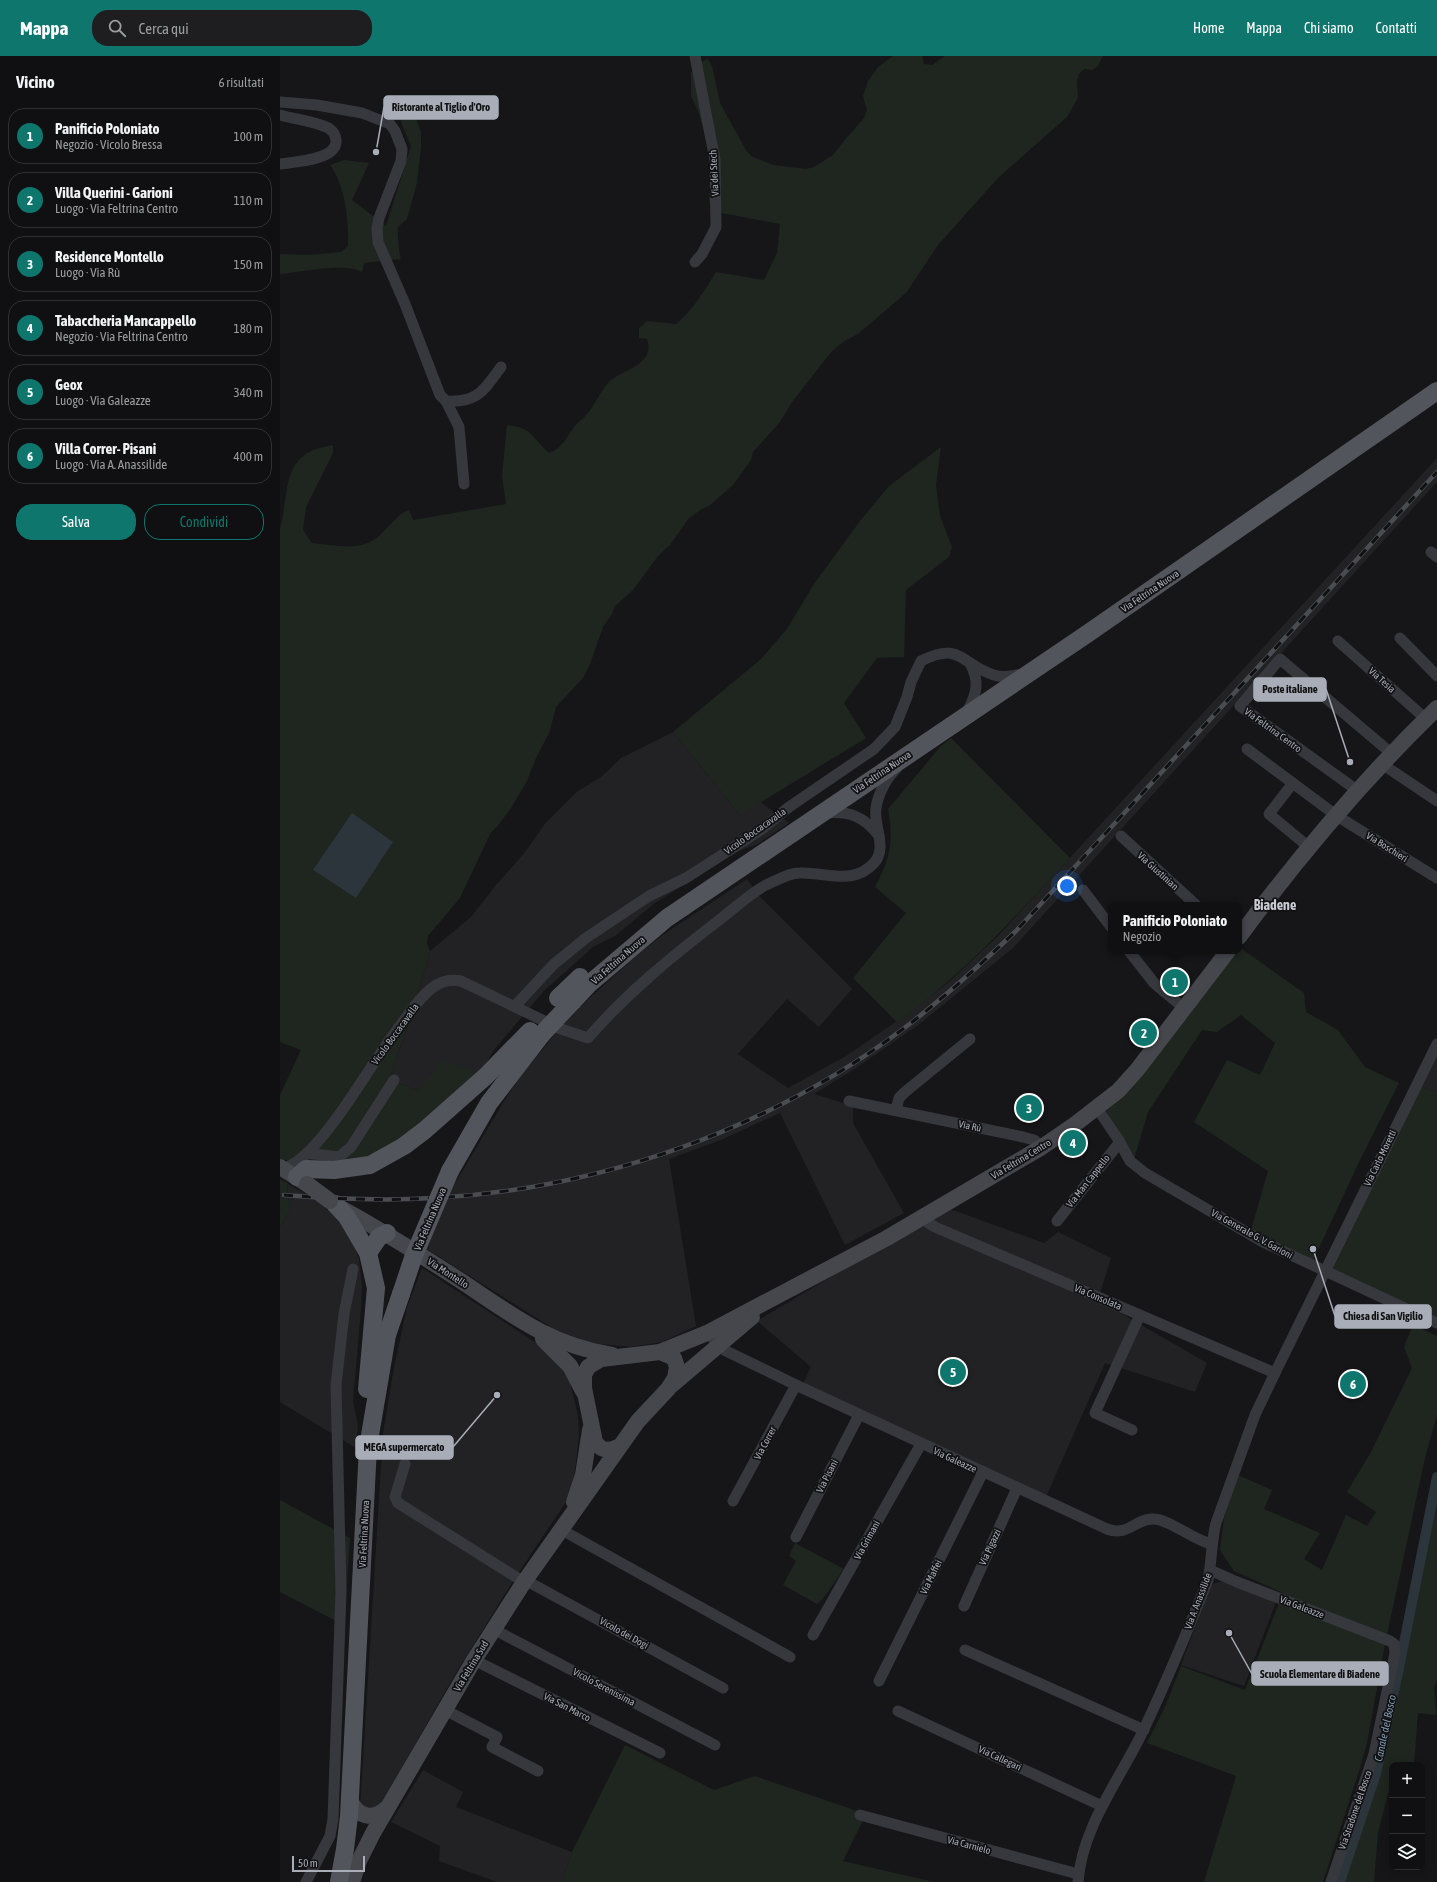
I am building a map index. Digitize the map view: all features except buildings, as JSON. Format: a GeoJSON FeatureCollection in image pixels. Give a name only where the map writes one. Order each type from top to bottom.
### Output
{"type":"FeatureCollection","features":[{"type":"Feature","properties":{"kind":"main road","name":"Via Feltrina Nuova"},"geometry":{"type":"LineString","coordinates":[[341,1874],[347,1837],[350,1799],[368,1447],[388,1335],[413,1258],[450,1171],[489,1103],[536,1033],[566,1000],[588,985],[667,918],[1191,563],[1437,391]]}},
{"type":"Feature","properties":{"kind":"main road"},"geometry":{"type":"LineString","coordinates":[[1242,933],[1279,884],[1358,791],[1387,758],[1437,708]]}},
{"type":"Feature","properties":{"kind":"main road","name":"Via Feltrina Centro"},"geometry":{"type":"LineString","coordinates":[[712,1339],[783,1293],[924,1217],[1042,1147],[1097,1108],[1137,1070],[1185,1010],[1226,954]]}},
{"type":"Feature","properties":{"kind":"main road"},"geometry":{"type":"LineString","coordinates":[[291,1172],[306,1169],[334,1170],[370,1165],[404,1146],[431,1125],[536,1033]]}},
{"type":"Feature","properties":{"kind":"main road","name":"Via Montello"},"geometry":{"type":"LineString","coordinates":[[291,1172],[332,1203],[387,1233],[528,1326],[558,1352],[570,1366],[585,1397]]}},
{"type":"Feature","properties":{"kind":"main road"},"geometry":{"type":"LineString","coordinates":[[332,1203],[347,1217],[370,1261],[376,1288],[366,1402],[368,1447]]}},
{"type":"Feature","properties":{"kind":"main road"},"geometry":{"type":"LineString","coordinates":[[370,1261],[379,1237],[387,1233]]}},
{"type":"Feature","properties":{"kind":"main road","name":"Via Montello"},"geometry":{"type":"LineString","coordinates":[[528,1326],[568,1344],[595,1352],[625,1357]]}},
{"type":"Feature","properties":{"kind":"main road"},"geometry":{"type":"LineString","coordinates":[[620,1446],[610,1450],[600,1448],[594,1439],[585,1397],[584,1375],[588,1367],[601,1360],[660,1352],[712,1339]]}},
{"type":"Feature","properties":{"kind":"main road"},"geometry":{"type":"LineString","coordinates":[[668,1389],[712,1339]]}},
{"type":"Feature","properties":{"kind":"main road"},"geometry":{"type":"LineString","coordinates":[[660,1352],[670,1356],[676,1362],[677,1372],[668,1389]]}},
{"type":"Feature","properties":{"kind":"main road","name":"Via Feltrina Sud"},"geometry":{"type":"LineString","coordinates":[[352,1882],[368,1842],[493,1629],[562,1526],[620,1446],[647,1410],[668,1389]]}},
{"type":"Feature","properties":{"kind":"main road","name":"Via Feltrina Sud"},"geometry":{"type":"LineString","coordinates":[[562,1526],[580,1484],[591,1424]]}},
{"type":"Feature","properties":{"kind":"main road"},"geometry":{"type":"LineString","coordinates":[[350,1799],[356,1809],[370,1816],[377,1816],[388,1808]]}},
{"type":"Feature","properties":{"kind":"street","name":"Via dei Stech"},"geometry":{"type":"LineString","coordinates":[[695,56],[715,160],[716,227],[702,254],[695,262]]}},
{"type":"Feature","properties":{"kind":"street"},"geometry":{"type":"LineString","coordinates":[[280,102],[317,105],[362,114],[390,124],[395,131],[402,149],[401,161],[379,218],[377,228],[378,242],[405,304],[440,395],[446,401],[459,427],[464,484]]}},
{"type":"Feature","properties":{"kind":"street"},"geometry":{"type":"LineString","coordinates":[[280,115],[325,127],[334,133],[336,143],[335,149],[327,156],[280,164]]}},
{"type":"Feature","properties":{"kind":"street"},"geometry":{"type":"LineString","coordinates":[[446,401],[453,402],[476,397],[483,391],[501,367]]}},
{"type":"Feature","properties":{"kind":"street"},"geometry":{"type":"LineString","coordinates":[[1400,638],[1437,676]]}},
{"type":"Feature","properties":{"kind":"street","name":"Via Tesia"},"geometry":{"type":"LineString","coordinates":[[1338,641],[1426,719]]}},
{"type":"Feature","properties":{"kind":"street","name":"Vicolo Boccacavalla"},"geometry":{"type":"LineString","coordinates":[[515,1006],[554,964],[586,938],[649,896],[686,878],[762,829],[789,807],[874,749],[895,727],[907,697],[911,682],[921,661],[942,652],[951,653],[995,676],[1008,677],[1030,673]]}},
{"type":"Feature","properties":{"kind":"street","name":"Via Feltrina Centro"},"geometry":{"type":"LineString","coordinates":[[1358,791],[1240,706],[1280,660],[1387,758]]}},
{"type":"Feature","properties":{"kind":"street"},"geometry":{"type":"LineString","coordinates":[[965,716],[976,694],[976,674],[970,662]]}},
{"type":"Feature","properties":{"kind":"street"},"geometry":{"type":"LineString","coordinates":[[879,836],[876,809],[879,795],[892,772],[924,744]]}},
{"type":"Feature","properties":{"kind":"street"},"geometry":{"type":"LineString","coordinates":[[1247,749],[1337,816]]}},
{"type":"Feature","properties":{"kind":"street"},"geometry":{"type":"LineString","coordinates":[[1387,758],[1437,801]]}},
{"type":"Feature","properties":{"kind":"street"},"geometry":{"type":"LineString","coordinates":[[1293,783],[1269,814],[1310,848]]}},
{"type":"Feature","properties":{"kind":"street"},"geometry":{"type":"LineString","coordinates":[[821,814],[836,812],[854,815],[867,822],[879,836]]}},
{"type":"Feature","properties":{"kind":"street","name":"Via Boschieri"},"geometry":{"type":"LineString","coordinates":[[1337,816],[1437,878]]}},
{"type":"Feature","properties":{"kind":"street","name":"Vicolo Boccacavalla"},"geometry":{"type":"LineString","coordinates":[[291,1172],[306,1153],[330,1128],[398,1029],[432,988],[442,982],[454,980],[461,981],[561,1028],[588,1038],[636,987],[680,950],[749,897],[765,886],[790,874],[800,873],[840,878],[855,876],[875,863],[880,851],[879,836]]}},
{"type":"Feature","properties":{"kind":"street","name":"Via Giustinian"},"geometry":{"type":"LineString","coordinates":[[1121,836],[1193,902]]}},
{"type":"Feature","properties":{"kind":"street"},"geometry":{"type":"LineString","coordinates":[[1083,890],[1108,923]]}},
{"type":"Feature","properties":{"kind":"street"},"geometry":{"type":"LineString","coordinates":[[1131,954],[1154,983],[1185,1010]]}},
{"type":"Feature","properties":{"kind":"street"},"geometry":{"type":"LineString","coordinates":[[896,1110],[899,1098],[905,1092],[970,1039]]}},
{"type":"Feature","properties":{"kind":"street","name":"Via Carlo Moretti"},"geometry":{"type":"LineString","coordinates":[[1326,1272],[1386,1146],[1437,1044]]}},
{"type":"Feature","properties":{"kind":"street"},"geometry":{"type":"LineString","coordinates":[[306,1153],[339,1157],[351,1147],[394,1080]]}},
{"type":"Feature","properties":{"kind":"street","name":"Via Rù"},"geometry":{"type":"LineString","coordinates":[[849,1101],[1023,1137],[1034,1140],[1042,1147]]}},
{"type":"Feature","properties":{"kind":"street","name":"Via Generale G. V. Garioni"},"geometry":{"type":"LineString","coordinates":[[1097,1108],[1120,1142],[1130,1161],[1145,1173],[1263,1242],[1437,1323]]}},
{"type":"Feature","properties":{"kind":"street","name":"Via Man Cappello"},"geometry":{"type":"LineString","coordinates":[[1057,1221],[1120,1142]]}},
{"type":"Feature","properties":{"kind":"street","name":"Via Consolata"},"geometry":{"type":"LineString","coordinates":[[924,1217],[927,1222],[935,1227],[1275,1373]]}},
{"type":"Feature","properties":{"kind":"street"},"geometry":{"type":"LineString","coordinates":[[306,1882],[330,1836],[334,1819],[341,1584],[336,1385],[344,1314],[353,1269]]}},
{"type":"Feature","properties":{"kind":"street","name":"Via A. Anassilide"},"geometry":{"type":"LineString","coordinates":[[1078,1878],[1089,1838],[1102,1806],[1144,1730],[1208,1580],[1211,1544],[1216,1523],[1255,1415],[1326,1272]]}},
{"type":"Feature","properties":{"kind":"street"},"geometry":{"type":"LineString","coordinates":[[1132,1430],[1095,1413],[1140,1315]]}},
{"type":"Feature","properties":{"kind":"street","name":"Via Galeazze"},"geometry":{"type":"LineString","coordinates":[[712,1339],[724,1350],[796,1385],[1110,1530],[1125,1530],[1144,1520],[1155,1518],[1211,1544]]}},
{"type":"Feature","properties":{"kind":"street","name":"Via Correr"},"geometry":{"type":"LineString","coordinates":[[733,1501],[796,1385]]}},
{"type":"Feature","properties":{"kind":"street","name":"Via Pisani"},"geometry":{"type":"LineString","coordinates":[[796,1537],[859,1415]]}},
{"type":"Feature","properties":{"kind":"street","name":"Via Grimani"},"geometry":{"type":"LineString","coordinates":[[814,1635],[921,1444]]}},
{"type":"Feature","properties":{"kind":"street","name":"Vicolo dei Dogi"},"geometry":{"type":"LineString","coordinates":[[406,1464],[395,1496],[398,1504],[525,1581],[723,1688]]}},
{"type":"Feature","properties":{"kind":"street","name":"Via Maffei"},"geometry":{"type":"LineString","coordinates":[[879,1681],[983,1472]]}},
{"type":"Feature","properties":{"kind":"street","name":"Via Pigazzi"},"geometry":{"type":"LineString","coordinates":[[964,1606],[1017,1488]]}},
{"type":"Feature","properties":{"kind":"street"},"geometry":{"type":"LineString","coordinates":[[562,1526],[790,1657]]}},
{"type":"Feature","properties":{"kind":"street","name":"Via Galeazze"},"geometry":{"type":"LineString","coordinates":[[1210,1570],[1237,1582],[1390,1641],[1394,1644]]}},
{"type":"Feature","properties":{"kind":"street","name":"Vicolo Serenissima"},"geometry":{"type":"LineString","coordinates":[[493,1629],[715,1746]]}},
{"type":"Feature","properties":{"kind":"street","name":"Via Stradone del Bosco"},"geometry":{"type":"LineString","coordinates":[[1331,1882],[1374,1754],[1395,1653],[1394,1644]]}},
{"type":"Feature","properties":{"kind":"street"},"geometry":{"type":"LineString","coordinates":[[965,1650],[1144,1730]]}},
{"type":"Feature","properties":{"kind":"street","name":"Via San Marco"},"geometry":{"type":"LineString","coordinates":[[474,1660],[660,1753]]}},
{"type":"Feature","properties":{"kind":"street"},"geometry":{"type":"LineString","coordinates":[[445,1710],[497,1737],[492,1747],[538,1771]]}},
{"type":"Feature","properties":{"kind":"street","name":"Via Callegari"},"geometry":{"type":"LineString","coordinates":[[898,1711],[1102,1806]]}},
{"type":"Feature","properties":{"kind":"street","name":"Via Carnielo"},"geometry":{"type":"LineString","coordinates":[[860,1816],[1078,1878]]}},
{"type":"Feature","properties":{"kind":"street"},"geometry":{"type":"LineString","coordinates":[[333,1882],[341,1874]]}},
{"type":"Feature","properties":{"kind":"shaded area"},"geometry":{"type":"Polygon","coordinates":[[[893,56],[922,56],[924,64],[932,65],[945,56],[1103,56],[1098,66],[1092,70],[1084,69],[1079,74],[1077,82],[1078,98],[1067,117],[998,178],[938,245],[906,293],[858,334],[843,342],[832,351],[792,402],[780,422],[753,452],[751,460],[733,485],[709,506],[689,518],[670,545],[658,556],[633,590],[615,606],[612,614],[603,627],[590,664],[583,678],[556,707],[550,731],[536,758],[527,781],[511,808],[497,827],[491,832],[460,898],[428,936],[427,943],[430,951],[409,1022],[389,1079],[418,1091],[443,1060],[481,1074],[448,1114],[363,1159],[300,1163],[280,1159],[280,1095],[301,1050],[280,1042],[280,528],[287,486],[294,467],[300,459],[309,452],[333,445],[333,453],[306,507],[303,530],[312,543],[340,546],[358,546],[366,544],[374,540],[385,531],[397,517],[409,510],[413,520],[506,504],[502,476],[507,425],[516,426],[527,431],[549,453],[557,449],[574,427],[590,410],[608,383],[636,366],[647,355],[647,339],[639,338],[639,328],[647,321],[676,324],[682,319],[703,293],[716,272],[764,280],[777,253],[780,224],[711,211],[709,200],[713,162],[698,111],[691,96],[691,72],[698,68],[701,62],[708,59],[712,66],[720,103],[747,152],[753,157],[774,165],[806,169],[814,167],[833,155],[864,118],[867,110],[863,96],[868,81],[878,67],[893,56]]]}},
{"type":"Feature","properties":{"kind":"shaded area"},"geometry":{"type":"Polygon","coordinates":[[[392,100],[410,100],[421,133],[417,183],[407,219],[398,227],[398,243],[401,259],[364,263],[362,272],[355,269],[334,268],[280,274],[280,254],[308,255],[341,252],[348,246],[347,215],[343,193],[330,165],[344,160],[369,163],[352,200],[386,226],[411,146],[392,100]]]}},
{"type":"Feature","properties":{"kind":"shaded area"},"geometry":{"type":"Polygon","coordinates":[[[941,447],[936,485],[940,516],[952,547],[949,557],[906,590],[904,657],[877,658],[844,703],[866,738],[740,815],[673,732],[761,659],[787,629],[814,584],[860,521],[889,486],[941,447]]]}},
{"type":"Feature","properties":{"kind":"shaded area"},"geometry":{"type":"Polygon","coordinates":[[[1437,458],[1437,482],[1013,948],[917,1026],[853,1070],[814,1094],[853,1106],[853,1123],[904,1213],[845,1245],[780,1113],[721,1140],[669,1159],[696,1326],[662,1342],[631,1347],[585,1341],[554,1329],[425,1248],[454,1185],[506,1098],[522,1074],[561,1027],[582,1005],[636,956],[664,934],[747,879],[761,898],[852,989],[819,1027],[787,999],[738,1054],[788,1088],[846,1056],[906,1015],[950,981],[999,935],[1437,458]]]}},
{"type":"Feature","properties":{"kind":"shaded area"},"geometry":{"type":"Polygon","coordinates":[[[673,732],[740,815],[759,801],[789,823],[756,845],[741,850],[655,903],[615,936],[593,947],[544,991],[493,1051],[481,1074],[418,1091],[389,1079],[409,1022],[430,951],[471,917],[496,885],[526,851],[544,825],[578,791],[601,777],[621,758],[673,732]]]}},
{"type":"Feature","properties":{"kind":"shaded area"},"geometry":{"type":"Polygon","coordinates":[[[951,738],[1070,858],[1008,924],[966,965],[921,1004],[897,1022],[853,978],[906,913],[875,887],[884,867],[889,849],[891,830],[888,809],[940,747],[951,738]]]}},
{"type":"Feature","properties":{"kind":"shaded area"},"geometry":{"type":"Polygon","coordinates":[[[352,813],[393,842],[356,898],[313,870],[352,813]]]}},
{"type":"Feature","properties":{"kind":"shaded area"},"geometry":{"type":"Polygon","coordinates":[[[1242,949],[1304,993],[1306,1012],[1338,1030],[1365,1067],[1399,1083],[1360,1160],[1312,1263],[1251,1230],[1268,1171],[1194,1122],[1227,1060],[1260,1075],[1275,1043],[1241,1015],[1217,1032],[1202,1030],[1148,1112],[1134,1159],[1104,1107],[1232,954],[1242,954],[1242,949]]]}},
{"type":"Feature","properties":{"kind":"shaded area"},"geometry":{"type":"Polygon","coordinates":[[[1437,1047],[1437,1093],[1418,1085],[1437,1047]]]}},
{"type":"Feature","properties":{"kind":"shaded area"},"geometry":{"type":"Polygon","coordinates":[[[1418,1085],[1437,1093],[1437,1317],[1328,1269],[1418,1085]]]}},
{"type":"Feature","properties":{"kind":"shaded area"},"geometry":{"type":"Polygon","coordinates":[[[280,1179],[287,1183],[290,1211],[280,1227],[280,1179]]]}},
{"type":"Feature","properties":{"kind":"shaded area"},"geometry":{"type":"Polygon","coordinates":[[[287,1183],[337,1215],[355,1247],[359,1259],[362,1286],[361,1310],[353,1401],[358,1426],[356,1448],[280,1402],[280,1227],[290,1211],[287,1183]]]}},
{"type":"Feature","properties":{"kind":"shaded area"},"geometry":{"type":"Polygon","coordinates":[[[950,1209],[1044,1243],[1058,1232],[1111,1258],[1098,1300],[1207,1363],[1195,1392],[1105,1363],[1046,1497],[803,1384],[811,1367],[757,1321],[916,1226],[950,1209]]]}},
{"type":"Feature","properties":{"kind":"shaded area"},"geometry":{"type":"Polygon","coordinates":[[[422,1268],[565,1362],[578,1415],[579,1438],[572,1493],[515,1578],[453,1678],[377,1811],[360,1809],[383,1433],[394,1367],[407,1307],[422,1268]]]}},
{"type":"Feature","properties":{"kind":"shaded area"},"geometry":{"type":"Polygon","coordinates":[[[1413,1325],[1437,1336],[1437,1415],[1425,1458],[1385,1644],[1367,1743],[1323,1882],[1204,1882],[1236,1776],[1147,1743],[1165,1707],[1181,1666],[1245,1690],[1283,1593],[1234,1571],[1220,1550],[1224,1518],[1238,1475],[1272,1490],[1264,1509],[1320,1533],[1304,1559],[1322,1570],[1346,1515],[1367,1526],[1376,1512],[1347,1492],[1371,1452],[1412,1368],[1404,1347],[1413,1325]]]}},
{"type":"Feature","properties":{"kind":"shaded area"},"geometry":{"type":"Polygon","coordinates":[[[1437,1471],[1437,1680],[1434,1687],[1436,1715],[1418,1713],[1414,1762],[1389,1762],[1389,1790],[1378,1833],[1374,1882],[1338,1882],[1381,1746],[1437,1471]]]}},
{"type":"Feature","properties":{"kind":"shaded area"},"geometry":{"type":"Polygon","coordinates":[[[280,1500],[350,1538],[344,1625],[280,1592],[280,1500]]]}},
{"type":"Feature","properties":{"kind":"shaded area"},"geometry":{"type":"Polygon","coordinates":[[[795,1543],[844,1569],[822,1600],[817,1604],[783,1585],[796,1561],[789,1556],[795,1543]]]}},
{"type":"Feature","properties":{"kind":"shaded area"},"geometry":{"type":"Polygon","coordinates":[[[1222,1581],[1276,1602],[1244,1686],[1181,1665],[1211,1585],[1222,1581]]]}},
{"type":"Feature","properties":{"kind":"shaded area"},"geometry":{"type":"Polygon","coordinates":[[[625,1745],[714,1790],[755,1776],[866,1814],[843,1861],[934,1882],[562,1882],[572,1852],[625,1745]]]}},
{"type":"Feature","properties":{"kind":"shaded area"},"geometry":{"type":"Polygon","coordinates":[[[423,1770],[463,1792],[456,1807],[572,1852],[562,1882],[497,1882],[439,1861],[440,1846],[391,1822],[423,1770]]]}},
{"type":"Feature","properties":{"kind":"waterway","name":"Canale del Bosco"},"geometry":{"type":"LineString","coordinates":[[1340,1882],[1376,1774],[1399,1668],[1437,1477]]}},
{"type":"Feature","properties":{"kind":"railway"},"geometry":{"type":"LineString","coordinates":[[284,1195],[322,1198],[415,1199],[497,1192],[559,1182],[620,1167],[681,1148],[740,1124],[797,1096],[851,1065],[903,1029],[932,1006],[1016,931],[1437,472]]}},
{"type":"Feature","properties":{"kind":"place","name":"Ristorante al Tiglio d'Oro"},"geometry":{"type":"Point","coordinates":[376,152]}},
{"type":"Feature","properties":{"kind":"place","name":"Poste italiane"},"geometry":{"type":"Point","coordinates":[1350,762]}},
{"type":"Feature","properties":{"kind":"place","name":"Panificio Poloniato"},"geometry":{"type":"Point","coordinates":[1175,982]}},
{"type":"Feature","properties":{"kind":"place","name":"Villa Querini - Garioni"},"geometry":{"type":"Point","coordinates":[1144,1033]}},
{"type":"Feature","properties":{"kind":"place","name":"Residence Montello"},"geometry":{"type":"Point","coordinates":[1029,1108]}},
{"type":"Feature","properties":{"kind":"place","name":"Tabaccheria Mancappello"},"geometry":{"type":"Point","coordinates":[1073,1143]}},
{"type":"Feature","properties":{"kind":"place","name":"Chiesa di San Vigilio"},"geometry":{"type":"Point","coordinates":[1313,1249]}},
{"type":"Feature","properties":{"kind":"place","name":"Geox"},"geometry":{"type":"Point","coordinates":[953,1372]}},
{"type":"Feature","properties":{"kind":"place","name":"Villa Correr- Pisani"},"geometry":{"type":"Point","coordinates":[1353,1384]}},
{"type":"Feature","properties":{"kind":"place","name":"MEGA supermercato"},"geometry":{"type":"Point","coordinates":[497,1395]}},
{"type":"Feature","properties":{"kind":"place","name":"Scuola Elementare di Biadene"},"geometry":{"type":"Point","coordinates":[1229,1633]}},
{"type":"Feature","properties":{"kind":"district","name":"Biadene"},"geometry":{"type":"Point","coordinates":[1275,905]}}]}
